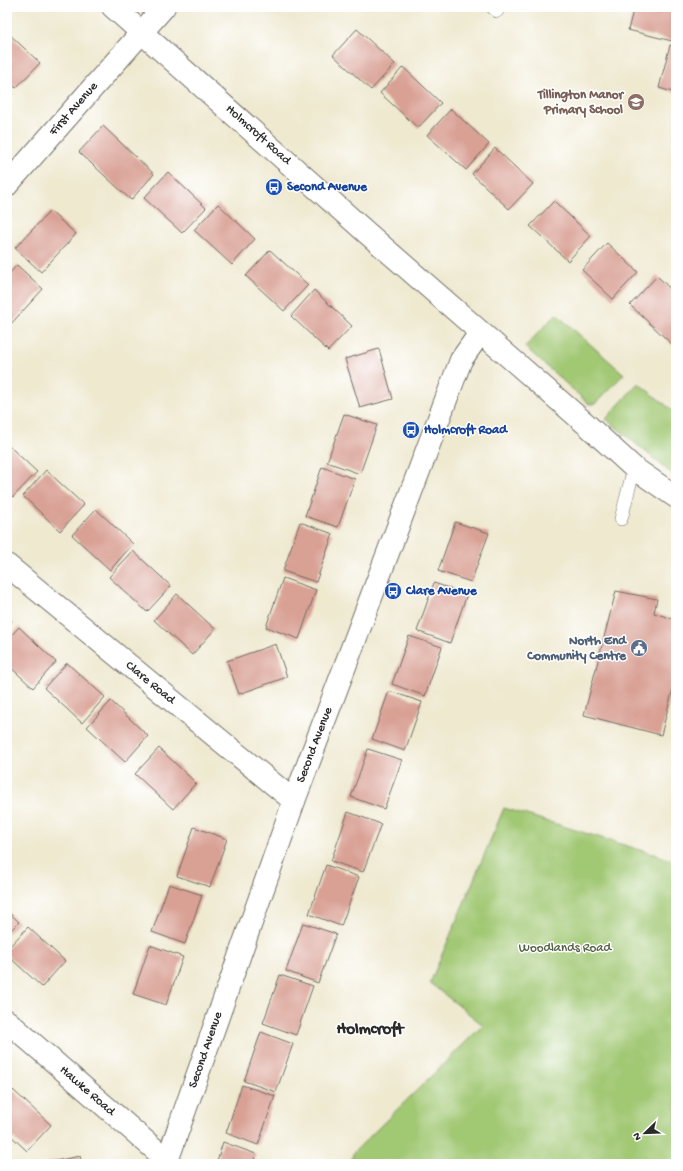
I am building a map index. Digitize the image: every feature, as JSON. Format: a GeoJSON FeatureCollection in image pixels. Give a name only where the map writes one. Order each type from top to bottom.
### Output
{"type":"FeatureCollection","features":[{"type":"Feature","properties":{"kind":"street","name":"Holmcroft Road"},"geometry":{"type":"LineString","coordinates":[[113,7],[634,468],[676,497]]}},
{"type":"Feature","properties":{"kind":"street","name":"First Avenue"},"geometry":{"type":"LineString","coordinates":[[7,185],[164,7]]}},
{"type":"Feature","properties":{"kind":"street","name":"Second Avenue"},"geometry":{"type":"LineString","coordinates":[[167,1162],[294,801],[461,360],[480,332]]}},
{"type":"Feature","properties":{"kind":"street","name":"Clare Road"},"geometry":{"type":"LineString","coordinates":[[7,565],[294,801]]}},
{"type":"Feature","properties":{"kind":"street","name":"Hawke Road"},"geometry":{"type":"LineString","coordinates":[[7,1021],[167,1162]]}},
{"type":"Feature","properties":{"kind":"lane"},"geometry":{"type":"LineString","coordinates":[[621,519],[634,468]]}},
{"type":"Feature","properties":{"kind":"green space"},"geometry":{"type":"Polygon","coordinates":[[[556,314],[624,374],[595,404],[589,404],[525,347],[556,314]]]}},
{"type":"Feature","properties":{"kind":"green space"},"geometry":{"type":"Polygon","coordinates":[[[638,383],[676,413],[676,477],[606,419],[638,383]]]}},
{"type":"Feature","properties":{"kind":"green space","name":"Woodlands Road"},"geometry":{"type":"Polygon","coordinates":[[[504,808],[676,861],[676,1164],[351,1164],[353,1153],[483,1025],[430,983],[504,808]]]}},
{"type":"Feature","properties":{"kind":"building"},"geometry":{"type":"Polygon","coordinates":[[[634,7],[676,7],[676,42],[628,30],[634,7]]]}},
{"type":"Feature","properties":{"kind":"building"},"geometry":{"type":"Polygon","coordinates":[[[357,29],[395,64],[371,90],[333,55],[357,29]]]}},
{"type":"Feature","properties":{"kind":"building"},"geometry":{"type":"Polygon","coordinates":[[[7,32],[40,63],[16,88],[7,80],[7,32]]]}},
{"type":"Feature","properties":{"kind":"building"},"geometry":{"type":"Polygon","coordinates":[[[670,45],[676,47],[676,93],[659,88],[670,45]]]}},
{"type":"Feature","properties":{"kind":"building"},"geometry":{"type":"Polygon","coordinates":[[[403,67],[441,103],[418,128],[380,93],[403,67]]]}},
{"type":"Feature","properties":{"kind":"building"},"geometry":{"type":"Polygon","coordinates":[[[451,109],[489,144],[466,170],[427,135],[451,109]]]}},
{"type":"Feature","properties":{"kind":"building"},"geometry":{"type":"Polygon","coordinates":[[[103,126],[154,174],[131,200],[79,152],[103,126]]]}},
{"type":"Feature","properties":{"kind":"building"},"geometry":{"type":"Polygon","coordinates":[[[495,148],[533,184],[509,209],[472,174],[495,148]]]}},
{"type":"Feature","properties":{"kind":"building"},"geometry":{"type":"Polygon","coordinates":[[[168,172],[206,208],[182,233],[144,198],[168,172]]]}},
{"type":"Feature","properties":{"kind":"building"},"geometry":{"type":"Polygon","coordinates":[[[554,201],[591,236],[568,261],[530,226],[554,201]]]}},
{"type":"Feature","properties":{"kind":"building"},"geometry":{"type":"Polygon","coordinates":[[[218,204],[255,239],[232,265],[194,230],[218,204]]]}},
{"type":"Feature","properties":{"kind":"building"},"geometry":{"type":"Polygon","coordinates":[[[50,211],[76,234],[41,272],[15,248],[50,211]]]}},
{"type":"Feature","properties":{"kind":"building"},"geometry":{"type":"Polygon","coordinates":[[[607,243],[638,272],[613,299],[582,270],[607,243]]]}},
{"type":"Feature","properties":{"kind":"building"},"geometry":{"type":"Polygon","coordinates":[[[270,250],[308,285],[284,311],[246,276],[270,250]]]}},
{"type":"Feature","properties":{"kind":"building"},"geometry":{"type":"Polygon","coordinates":[[[17,265],[43,289],[8,327],[7,276],[17,265]]]}},
{"type":"Feature","properties":{"kind":"building"},"geometry":{"type":"Polygon","coordinates":[[[657,276],[676,294],[676,348],[630,305],[657,276]]]}},
{"type":"Feature","properties":{"kind":"building"},"geometry":{"type":"Polygon","coordinates":[[[314,290],[352,326],[328,351],[291,316],[314,290]]]}},
{"type":"Feature","properties":{"kind":"building"},"geometry":{"type":"Polygon","coordinates":[[[379,349],[393,399],[360,408],[345,359],[379,349]]]}},
{"type":"Feature","properties":{"kind":"building"},"geometry":{"type":"Polygon","coordinates":[[[344,414],[377,425],[360,474],[327,462],[344,414]]]}},
{"type":"Feature","properties":{"kind":"building"},"geometry":{"type":"Polygon","coordinates":[[[7,444],[37,472],[13,497],[7,491],[7,444]]]}},
{"type":"Feature","properties":{"kind":"building"},"geometry":{"type":"Polygon","coordinates":[[[322,467],[355,479],[338,527],[305,516],[322,467]]]}},
{"type":"Feature","properties":{"kind":"building"},"geometry":{"type":"Polygon","coordinates":[[[46,470],[84,505],[60,531],[23,496],[46,470]]]}},
{"type":"Feature","properties":{"kind":"building"},"geometry":{"type":"Polygon","coordinates":[[[96,509],[133,544],[110,570],[72,535],[96,509]]]}},
{"type":"Feature","properties":{"kind":"building"},"geometry":{"type":"Polygon","coordinates":[[[300,522],[333,534],[316,582],[283,571],[300,522]]]}},
{"type":"Feature","properties":{"kind":"building"},"geometry":{"type":"Polygon","coordinates":[[[455,522],[489,533],[471,582],[438,571],[455,522]]]}},
{"type":"Feature","properties":{"kind":"building"},"geometry":{"type":"Polygon","coordinates":[[[133,551],[171,586],[147,612],[109,577],[133,551]]]}},
{"type":"Feature","properties":{"kind":"building"},"geometry":{"type":"Polygon","coordinates":[[[283,578],[316,590],[299,639],[266,627],[283,578]]]}},
{"type":"Feature","properties":{"kind":"building"},"geometry":{"type":"Polygon","coordinates":[[[434,583],[467,594],[450,643],[417,631],[434,583]]]}},
{"type":"Feature","properties":{"kind":"building","name":"North End Community Centre"},"geometry":{"type":"Polygon","coordinates":[[[616,591],[657,599],[654,613],[676,620],[676,677],[661,735],[584,715],[616,591]]]}},
{"type":"Feature","properties":{"kind":"building"},"geometry":{"type":"Polygon","coordinates":[[[177,594],[215,629],[192,655],[154,620],[177,594]]]}},
{"type":"Feature","properties":{"kind":"building"},"geometry":{"type":"Polygon","coordinates":[[[7,617],[12,621],[7,627],[7,617]]]}},
{"type":"Feature","properties":{"kind":"building"},"geometry":{"type":"Polygon","coordinates":[[[19,627],[56,662],[33,688],[7,664],[7,640],[19,627]]]}},
{"type":"Feature","properties":{"kind":"building"},"geometry":{"type":"Polygon","coordinates":[[[409,636],[442,647],[425,696],[392,684],[409,636]]]}},
{"type":"Feature","properties":{"kind":"building"},"geometry":{"type":"Polygon","coordinates":[[[276,644],[287,677],[239,694],[227,661],[276,644]]]}},
{"type":"Feature","properties":{"kind":"building"},"geometry":{"type":"Polygon","coordinates":[[[67,663],[105,697],[82,723],[44,688],[67,663]]]}},
{"type":"Feature","properties":{"kind":"building"},"geometry":{"type":"Polygon","coordinates":[[[389,691],[422,702],[405,751],[372,739],[389,691]]]}},
{"type":"Feature","properties":{"kind":"building"},"geometry":{"type":"Polygon","coordinates":[[[111,701],[148,736],[125,762],[87,727],[111,701]]]}},
{"type":"Feature","properties":{"kind":"building"},"geometry":{"type":"Polygon","coordinates":[[[159,748],[196,783],[173,809],[135,774],[159,748]]]}},
{"type":"Feature","properties":{"kind":"building"},"geometry":{"type":"Polygon","coordinates":[[[368,749],[402,760],[384,809],[351,797],[368,749]]]}},
{"type":"Feature","properties":{"kind":"building"},"geometry":{"type":"Polygon","coordinates":[[[348,812],[381,824],[363,872],[331,861],[348,812]]]}},
{"type":"Feature","properties":{"kind":"building"},"geometry":{"type":"Polygon","coordinates":[[[194,827],[227,839],[210,887],[177,876],[194,827]]]}},
{"type":"Feature","properties":{"kind":"building"},"geometry":{"type":"Polygon","coordinates":[[[326,865],[359,877],[341,926],[309,914],[326,865]]]}},
{"type":"Feature","properties":{"kind":"building"},"geometry":{"type":"Polygon","coordinates":[[[169,884],[202,895],[185,944],[152,932],[169,884]]]}},
{"type":"Feature","properties":{"kind":"building"},"geometry":{"type":"Polygon","coordinates":[[[7,911],[19,922],[7,934],[7,911]]]}},
{"type":"Feature","properties":{"kind":"building"},"geometry":{"type":"Polygon","coordinates":[[[303,923],[336,934],[318,983],[286,971],[303,923]]]}},
{"type":"Feature","properties":{"kind":"building"},"geometry":{"type":"Polygon","coordinates":[[[28,927],[65,961],[42,987],[7,955],[7,949],[28,927]]]}},
{"type":"Feature","properties":{"kind":"building"},"geometry":{"type":"Polygon","coordinates":[[[150,945],[183,957],[166,1005],[133,994],[150,945]]]}},
{"type":"Feature","properties":{"kind":"building"},"geometry":{"type":"Polygon","coordinates":[[[280,975],[313,986],[296,1035],[263,1023],[280,975]]]}},
{"type":"Feature","properties":{"kind":"building"},"geometry":{"type":"Polygon","coordinates":[[[261,1032],[293,1044],[276,1092],[244,1081],[261,1032]]]}},
{"type":"Feature","properties":{"kind":"building"},"geometry":{"type":"Polygon","coordinates":[[[242,1085],[275,1096],[258,1145],[226,1133],[242,1085]]]}},
{"type":"Feature","properties":{"kind":"building"},"geometry":{"type":"Polygon","coordinates":[[[13,1090],[51,1125],[27,1151],[7,1132],[7,1096],[13,1090]]]}},
{"type":"Feature","properties":{"kind":"building"},"geometry":{"type":"Polygon","coordinates":[[[223,1142],[256,1154],[253,1164],[216,1164],[223,1142]]]}},
{"type":"Feature","properties":{"kind":"building"},"geometry":{"type":"Polygon","coordinates":[[[80,1156],[82,1164],[46,1164],[46,1163],[80,1156]]]}},
{"type":"Feature","properties":{"kind":"place","name":"Tillington Manor Primary School"},"geometry":{"type":"Point","coordinates":[636,102]}},
{"type":"Feature","properties":{"kind":"place","name":"Second Avenue"},"geometry":{"type":"Point","coordinates":[274,187]}},
{"type":"Feature","properties":{"kind":"place","name":"Holmcroft Road"},"geometry":{"type":"Point","coordinates":[411,430]}},
{"type":"Feature","properties":{"kind":"place","name":"Clare Avenue"},"geometry":{"type":"Point","coordinates":[393,591]}},
{"type":"Feature","properties":{"kind":"place","name":"North End Community Centre"},"geometry":{"type":"Point","coordinates":[639,648]}},
{"type":"Feature","properties":{"kind":"district","name":"Holmcroft"},"geometry":{"type":"Point","coordinates":[370,1030]}}]}
